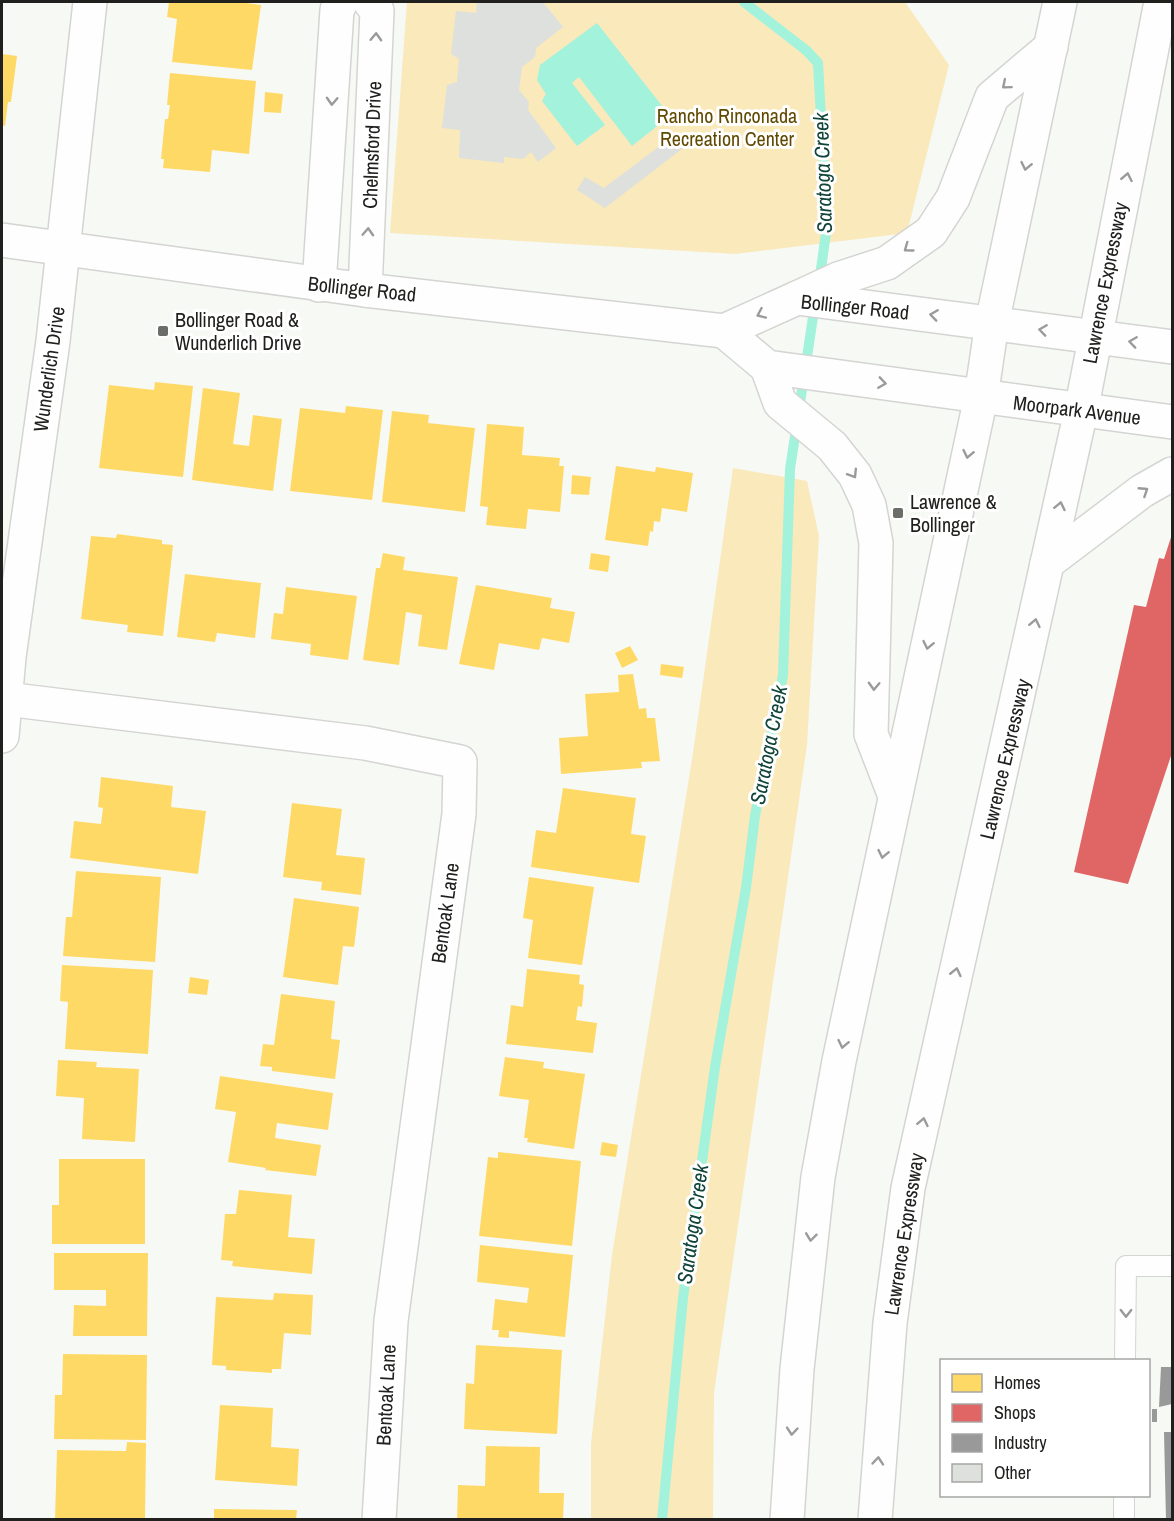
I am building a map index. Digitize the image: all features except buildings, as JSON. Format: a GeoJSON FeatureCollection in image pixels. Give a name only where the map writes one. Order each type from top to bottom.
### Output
{"type":"FeatureCollection","features":[{"type":"Feature","properties":{"kind":"main road","name":"Wunderlich Drive"},"geometry":{"type":"LineString","coordinates":[[2,736],[64,248],[90,2]]}},
{"type":"Feature","properties":{"kind":"main road"},"geometry":{"type":"LineString","coordinates":[[320,285],[337,10],[341,2]]}},
{"type":"Feature","properties":{"kind":"main road","name":"Chelmsford Drive"},"geometry":{"type":"LineString","coordinates":[[366,290],[377,11],[370,2]]}},
{"type":"Feature","properties":{"kind":"main road"},"geometry":{"type":"LineString","coordinates":[[787,1520],[797,1369],[818,1177],[839,1061],[981,397],[992,323],[1059,2]]}},
{"type":"Feature","properties":{"kind":"main road","name":"Lawrence Expressway"},"geometry":{"type":"LineString","coordinates":[[875,1520],[890,1323],[908,1188],[1081,411],[1161,2]]}},
{"type":"Feature","properties":{"kind":"main road","name":"Bollinger Road"},"geometry":{"type":"LineString","coordinates":[[2,240],[320,285],[724,331],[797,298],[837,290],[887,263],[931,232],[953,198],[992,97],[1051,47]]}},
{"type":"Feature","properties":{"kind":"main road","name":"Bollinger Road"},"geometry":{"type":"LineString","coordinates":[[837,290],[992,323]]}},
{"type":"Feature","properties":{"kind":"main road"},"geometry":{"type":"LineString","coordinates":[[992,323],[1173,347]]}},
{"type":"Feature","properties":{"kind":"main road"},"geometry":{"type":"LineString","coordinates":[[724,331],[776,368],[981,397]]}},
{"type":"Feature","properties":{"kind":"main road"},"geometry":{"type":"LineString","coordinates":[[776,368],[780,403],[832,446],[855,475],[869,505],[876,543],[872,734],[895,796]]}},
{"type":"Feature","properties":{"kind":"main road","name":"Moorpark Avenue"},"geometry":{"type":"LineString","coordinates":[[981,397],[1173,422]]}},
{"type":"Feature","properties":{"kind":"main road"},"geometry":{"type":"LineString","coordinates":[[1047,564],[1142,491],[1173,474]]}},
{"type":"Feature","properties":{"kind":"main road","name":"Bentoak Lane"},"geometry":{"type":"LineString","coordinates":[[6,699],[366,743],[460,762],[459,814],[391,1321],[379,1520]]}},
{"type":"Feature","properties":{"kind":"lane"},"geometry":{"type":"LineString","coordinates":[[1125,1359],[1126,1266],[1173,1266]]}},
{"type":"Feature","properties":{"kind":"lane"},"geometry":{"type":"LineString","coordinates":[[1124,1497],[1124,1520]]}},
{"type":"Feature","properties":{"kind":"green space","name":"Rancho Rinconada Recreation Center"},"geometry":{"type":"Polygon","coordinates":[[[407,2],[905,2],[949,65],[907,233],[735,254],[390,233],[407,2]]]}},
{"type":"Feature","properties":{"kind":"green space"},"geometry":{"type":"Polygon","coordinates":[[[733,468],[807,481],[819,536],[807,745],[714,1393],[713,1519],[591,1519],[591,1444],[612,1255],[693,753],[733,468]]]}},
{"type":"Feature","properties":{"kind":"shaded area"},"geometry":{"type":"Polygon","coordinates":[[[597,23],[670,116],[632,146],[579,77],[572,83],[605,125],[577,146],[542,101],[546,94],[537,80],[540,65],[597,23]]]}},
{"type":"Feature","properties":{"kind":"waterway","name":"Saratoga Creek"},"geometry":{"type":"LineString","coordinates":[[744,2],[807,51],[818,63],[827,226],[819,283]]}},
{"type":"Feature","properties":{"kind":"waterway","name":"Saratoga Creek"},"geometry":{"type":"LineString","coordinates":[[662,1520],[683,1298],[715,1067],[746,888],[755,816],[783,675],[790,469],[815,304]]}},
{"type":"Feature","properties":{"kind":"place","name":"Bollinger Road & Wunderlich Drive"},"geometry":{"type":"Point","coordinates":[163,331]}},
{"type":"Feature","properties":{"kind":"place","name":"Lawrence & Bollinger"},"geometry":{"type":"Point","coordinates":[898,513]}}]}
